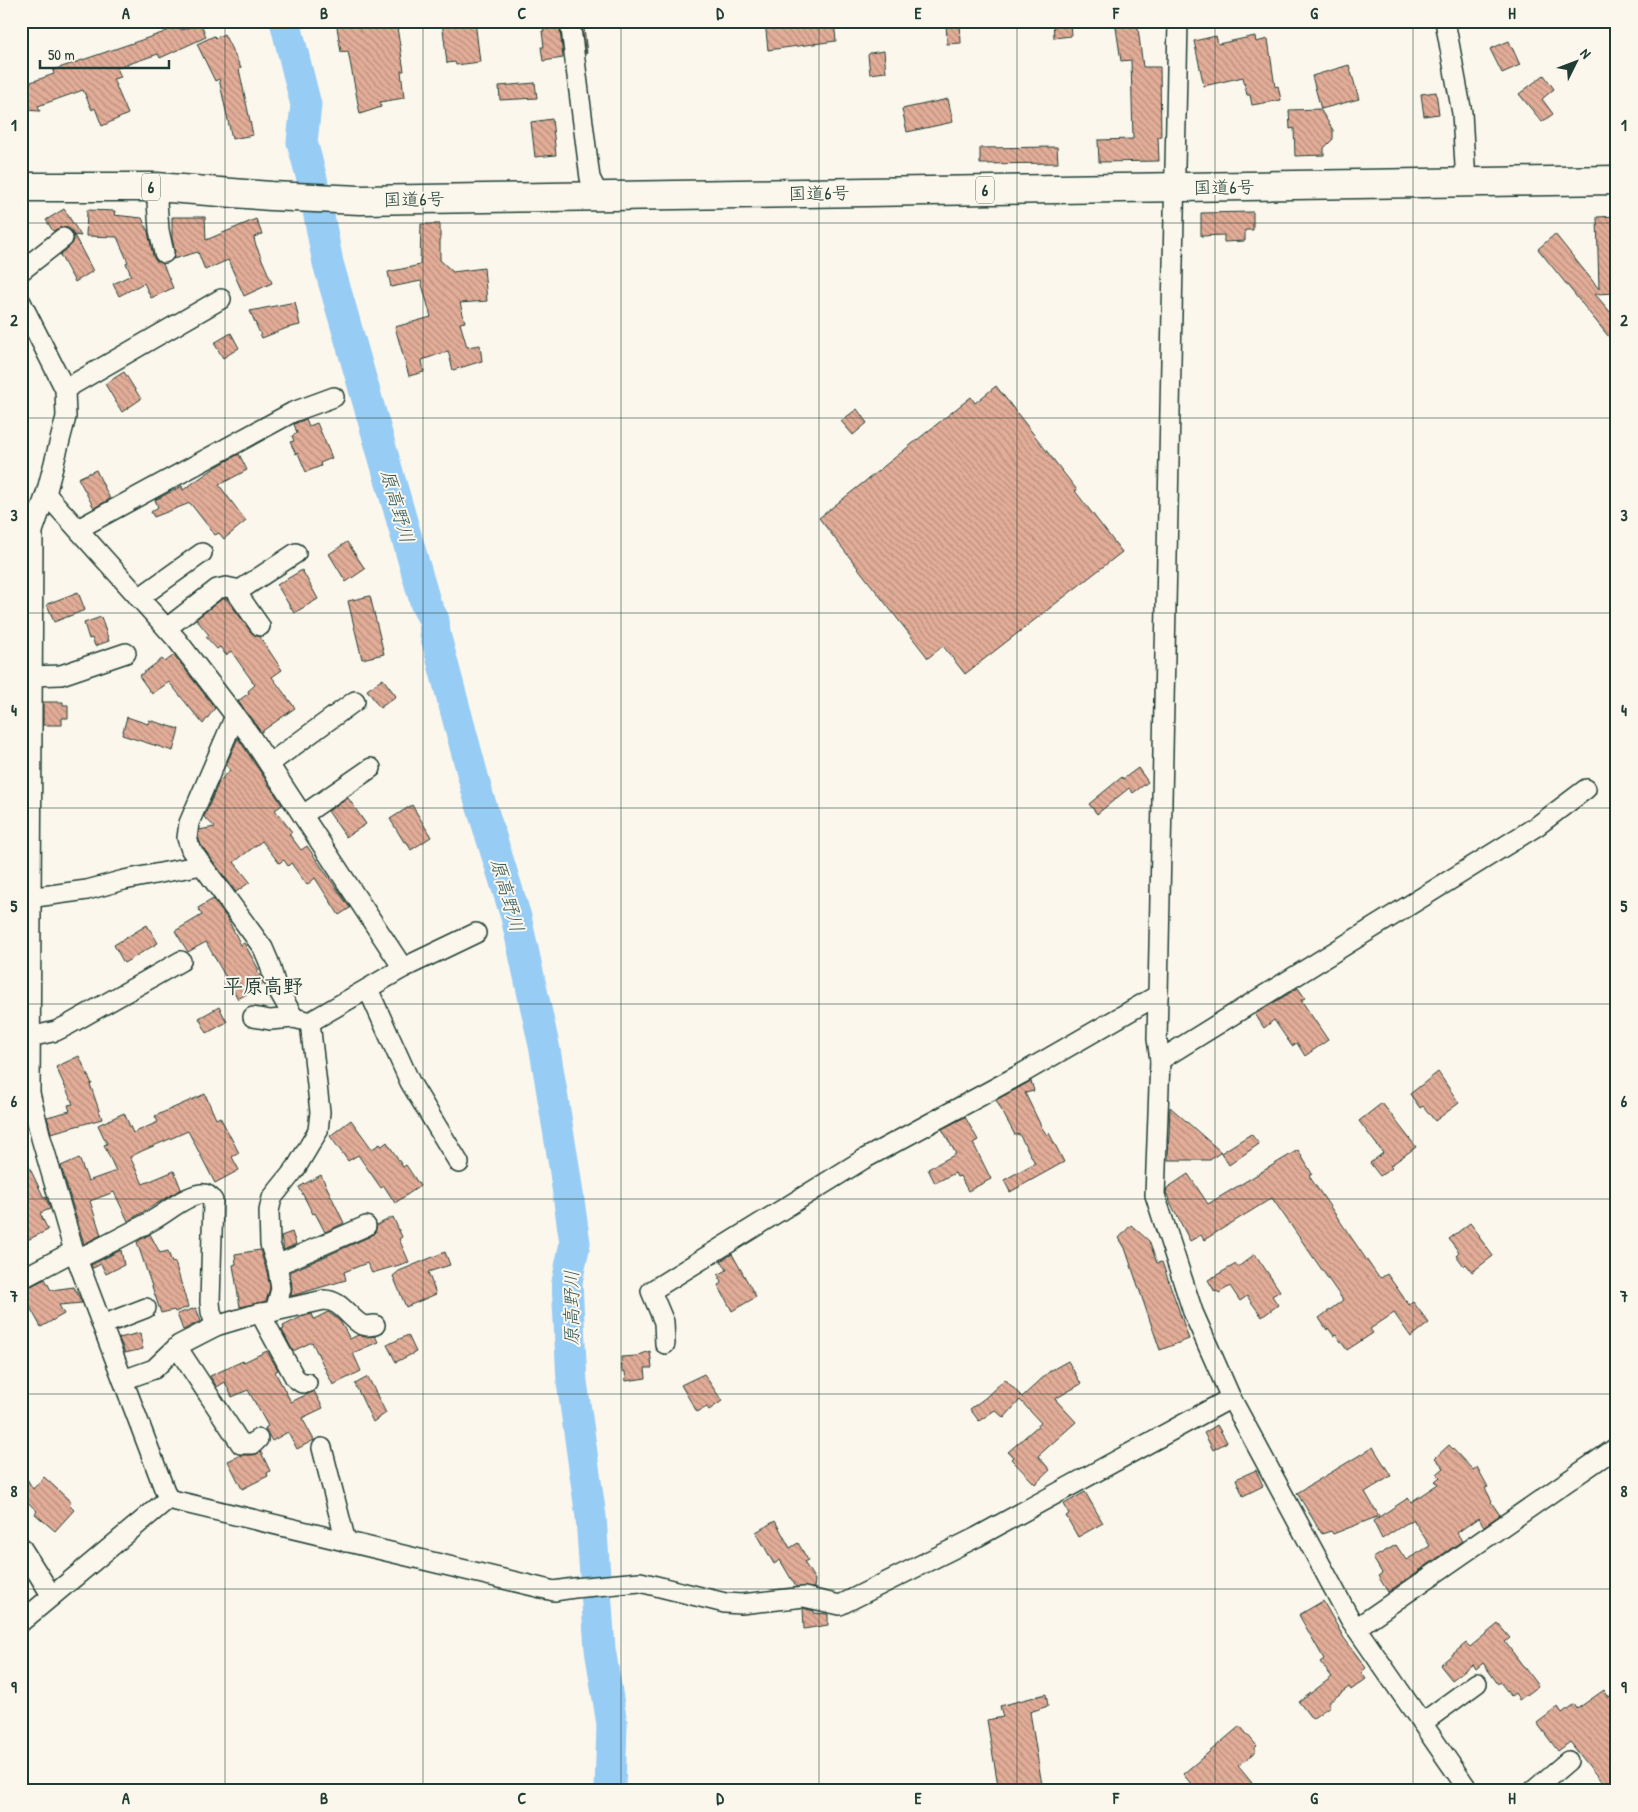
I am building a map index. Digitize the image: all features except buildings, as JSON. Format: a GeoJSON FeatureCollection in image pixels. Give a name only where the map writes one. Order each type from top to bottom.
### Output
{"type":"FeatureCollection","features":[{"type":"Feature","properties":{"kind":"highway","name":"国道6号"},"geometry":{"type":"LineString","coordinates":[[21,187],[156,187],[352,200],[1617,180]]}},
{"type":"Feature","properties":{"kind":"street"},"geometry":{"type":"LineString","coordinates":[[570,21],[590,178],[599,196]]}},
{"type":"Feature","properties":{"kind":"street"},"geometry":{"type":"LineString","coordinates":[[1178,21],[1158,995],[1160,1060],[1155,1195],[1194,1312],[1231,1398],[1350,1619],[1469,1791]]}},
{"type":"Feature","properties":{"kind":"street"},"geometry":{"type":"LineString","coordinates":[[1445,21],[1462,113],[1466,183]]}},
{"type":"Feature","properties":{"kind":"street"},"geometry":{"type":"LineString","coordinates":[[156,187],[159,230],[164,253]]}},
{"type":"Feature","properties":{"kind":"street"},"geometry":{"type":"LineString","coordinates":[[21,272],[63,238]]}},
{"type":"Feature","properties":{"kind":"street"},"geometry":{"type":"LineString","coordinates":[[65,389],[221,299]]}},
{"type":"Feature","properties":{"kind":"street"},"geometry":{"type":"LineString","coordinates":[[21,302],[65,389],[66,417],[46,494],[33,531],[32,676],[26,898],[30,1037],[26,1095],[41,1138],[75,1255],[168,1499]]}},
{"type":"Feature","properties":{"kind":"street"},"geometry":{"type":"LineString","coordinates":[[78,529],[293,412],[334,397]]}},
{"type":"Feature","properties":{"kind":"street"},"geometry":{"type":"LineString","coordinates":[[46,494],[167,628],[235,716],[269,764],[403,968]]}},
{"type":"Feature","properties":{"kind":"street"},"geometry":{"type":"LineString","coordinates":[[139,598],[202,553]]}},
{"type":"Feature","properties":{"kind":"street"},"geometry":{"type":"LineString","coordinates":[[167,628],[217,589],[226,587],[240,590],[296,553]]}},
{"type":"Feature","properties":{"kind":"street"},"geometry":{"type":"LineString","coordinates":[[234,589],[260,626]]}},
{"type":"Feature","properties":{"kind":"street"},"geometry":{"type":"LineString","coordinates":[[32,676],[61,674],[126,653]]}},
{"type":"Feature","properties":{"kind":"street"},"geometry":{"type":"LineString","coordinates":[[269,764],[355,702]]}},
{"type":"Feature","properties":{"kind":"street"},"geometry":{"type":"LineString","coordinates":[[235,716],[189,823],[187,838],[191,850],[263,948],[276,986],[302,1020],[320,1112],[318,1131],[296,1168],[272,1198],[268,1228],[270,1244],[282,1289],[267,1312]]}},
{"type":"Feature","properties":{"kind":"street"},"geometry":{"type":"LineString","coordinates":[[302,815],[371,768]]}},
{"type":"Feature","properties":{"kind":"street"},"geometry":{"type":"LineString","coordinates":[[1160,1060],[1538,826],[1586,789]]}},
{"type":"Feature","properties":{"kind":"street"},"geometry":{"type":"LineString","coordinates":[[26,898],[87,890],[124,880],[202,865]]}},
{"type":"Feature","properties":{"kind":"street"},"geometry":{"type":"LineString","coordinates":[[253,1017],[270,1020],[302,1020],[368,989],[403,968],[476,933]]}},
{"type":"Feature","properties":{"kind":"street"},"geometry":{"type":"LineString","coordinates":[[30,1037],[56,1031],[68,1025],[181,960]]}},
{"type":"Feature","properties":{"kind":"street"},"geometry":{"type":"LineString","coordinates":[[368,989],[410,1082],[459,1163]]}},
{"type":"Feature","properties":{"kind":"street"},"geometry":{"type":"LineString","coordinates":[[665,1344],[664,1322],[651,1291],[864,1158],[1021,1074],[1158,995]]}},
{"type":"Feature","properties":{"kind":"street"},"geometry":{"type":"LineString","coordinates":[[21,1279],[132,1232],[180,1202],[200,1194],[205,1194],[213,1200],[210,1302],[216,1326]]}},
{"type":"Feature","properties":{"kind":"street"},"geometry":{"type":"LineString","coordinates":[[277,1265],[366,1226]]}},
{"type":"Feature","properties":{"kind":"street"},"geometry":{"type":"LineString","coordinates":[[123,1380],[154,1369],[177,1347],[216,1326],[267,1312],[332,1300],[362,1326],[374,1325]]}},
{"type":"Feature","properties":{"kind":"street"},"geometry":{"type":"LineString","coordinates":[[102,1325],[146,1308]]}},
{"type":"Feature","properties":{"kind":"street"},"geometry":{"type":"LineString","coordinates":[[267,1312],[295,1378],[302,1383],[307,1383]]}},
{"type":"Feature","properties":{"kind":"street"},"geometry":{"type":"LineString","coordinates":[[177,1347],[241,1444],[253,1444],[258,1439]]}},
{"type":"Feature","properties":{"kind":"street"},"geometry":{"type":"LineString","coordinates":[[168,1499],[554,1592],[574,1588],[640,1582],[725,1603],[741,1604],[804,1597],[840,1605],[969,1541],[1231,1398]]}},
{"type":"Feature","properties":{"kind":"street"},"geometry":{"type":"LineString","coordinates":[[1356,1628],[1617,1447]]}},
{"type":"Feature","properties":{"kind":"street"},"geometry":{"type":"LineString","coordinates":[[322,1448],[346,1542]]}},
{"type":"Feature","properties":{"kind":"street"},"geometry":{"type":"LineString","coordinates":[[21,1622],[168,1499]]}},
{"type":"Feature","properties":{"kind":"street"},"geometry":{"type":"LineString","coordinates":[[21,1547],[52,1596]]}},
{"type":"Feature","properties":{"kind":"street"},"geometry":{"type":"LineString","coordinates":[[1422,1723],[1477,1683]]}},
{"type":"Feature","properties":{"kind":"street"},"geometry":{"type":"LineString","coordinates":[[1533,1791],[1568,1761]]}},
{"type":"Feature","properties":{"kind":"waterway","name":"原高野川"},"geometry":{"type":"LineString","coordinates":[[285,21],[306,105],[302,142],[312,179],[328,263],[426,605],[434,620],[435,634],[478,795],[516,917],[545,1050],[575,1243],[567,1282],[572,1382],[591,1517],[600,1649],[612,1724],[610,1791]]}},
{"type":"Feature","properties":{"kind":"district","name":"平原高野"},"geometry":{"type":"Point","coordinates":[263,985]}}]}
